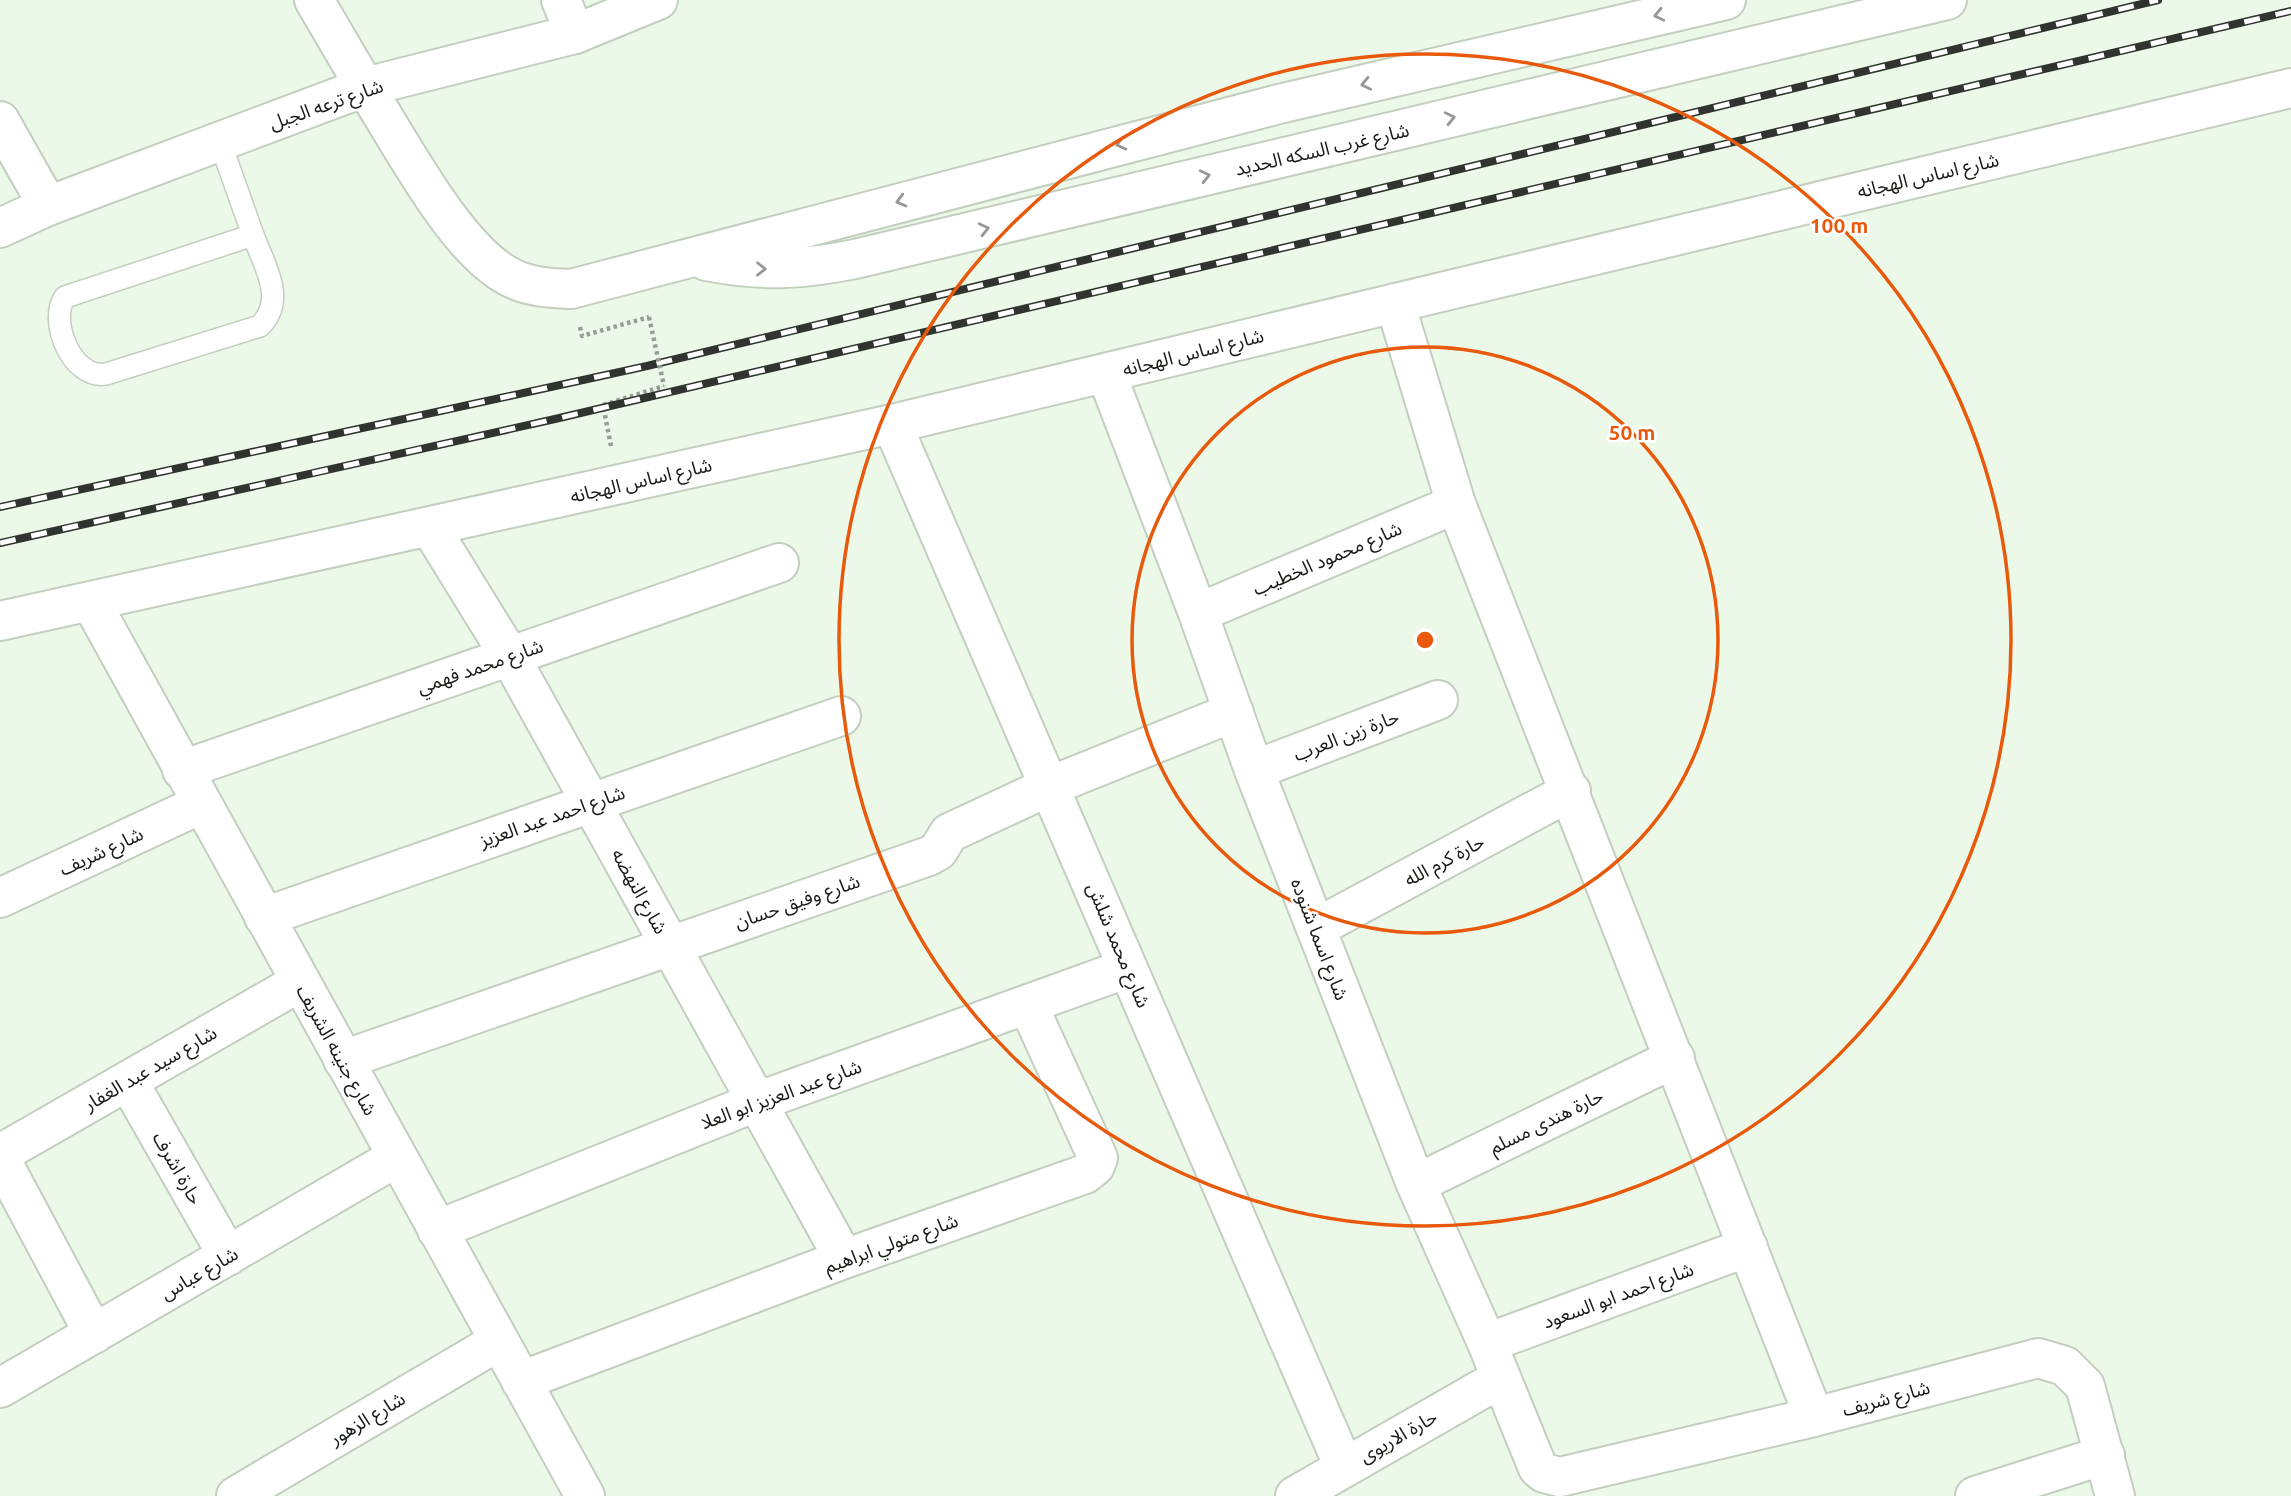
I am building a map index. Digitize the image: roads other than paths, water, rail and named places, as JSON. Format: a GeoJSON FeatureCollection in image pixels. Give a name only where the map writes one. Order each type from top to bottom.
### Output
{"type":"FeatureCollection","features":[{"type":"Feature","properties":{"kind":"street","name":"شارع غرب السكه الحديد"},"geometry":{"type":"LineString","coordinates":[[314,0],[365,87],[461,237],[483,260],[510,277],[540,287],[571,289],[949,188],[1279,104],[1726,0]]}},
{"type":"Feature","properties":{"kind":"street","name":"شارع ترعه الجبل"},"geometry":{"type":"LineString","coordinates":[[0,228],[48,206],[365,87],[568,17],[658,0]]}},
{"type":"Feature","properties":{"kind":"street","name":"شارع غرب السكه الحديد"},"geometry":{"type":"LineString","coordinates":[[694,258],[747,269],[801,269],[855,259],[1947,0]]}},
{"type":"Feature","properties":{"kind":"street","name":"شارع اساس الهجانه"},"geometry":{"type":"LineString","coordinates":[[0,621],[892,424],[2291,88]]}},
{"type":"Feature","properties":{"kind":"street"},"geometry":{"type":"LineString","coordinates":[[0,121],[48,206]]}},
{"type":"Feature","properties":{"kind":"street"},"geometry":{"type":"LineString","coordinates":[[1395,303],[1456,504],[1571,791],[1814,1417]]}},
{"type":"Feature","properties":{"kind":"street","name":"شارع اسما شنوده"},"geometry":{"type":"LineString","coordinates":[[1106,373],[1198,613],[1254,770],[1416,1184],[1487,1343],[1534,1462],[1544,1474],[1568,1475]]}},
{"type":"Feature","properties":{"kind":"street","name":"شارع محمد شلش"},"geometry":{"type":"LineString","coordinates":[[892,424],[1344,1467]]}},
{"type":"Feature","properties":{"kind":"street","name":"شارع محمود الخطيب"},"geometry":{"type":"LineString","coordinates":[[1198,613],[1456,504]]}},
{"type":"Feature","properties":{"kind":"street","name":"شارع النهضه"},"geometry":{"type":"LineString","coordinates":[[430,527],[509,655],[844,1259]]}},
{"type":"Feature","properties":{"kind":"street","name":"شارع محمد فهمي"},"geometry":{"type":"LineString","coordinates":[[182,770],[779,563]]}},
{"type":"Feature","properties":{"kind":"street","name":"شارع جنينه الشريف"},"geometry":{"type":"LineString","coordinates":[[92,602],[182,770],[585,1496]]}},
{"type":"Feature","properties":{"kind":"street","name":"حارة زين العرب"},"geometry":{"type":"LineString","coordinates":[[1254,770],[1438,700]]}},
{"type":"Feature","properties":{"kind":"street","name":"شارع وفيق حسان"},"geometry":{"type":"LineString","coordinates":[[344,1060],[929,856],[938,851],[949,834],[1050,786],[1234,712]]}},
{"type":"Feature","properties":{"kind":"street","name":"شارع احمد عبد العزيز"},"geometry":{"type":"LineString","coordinates":[[264,917],[841,716]]}},
{"type":"Feature","properties":{"kind":"street","name":"حارة كرم الله"},"geometry":{"type":"LineString","coordinates":[[1317,928],[1571,791]]}},
{"type":"Feature","properties":{"kind":"street","name":"شارع شريف"},"geometry":{"type":"LineString","coordinates":[[0,898],[201,804]]}},
{"type":"Feature","properties":{"kind":"street","name":"شارع عبد العزيز ابو العلا"},"geometry":{"type":"LineString","coordinates":[[437,1230],[756,1102],[1128,968]]}},
{"type":"Feature","properties":{"kind":"street","name":"شارع سيد عبد الغفار"},"geometry":{"type":"LineString","coordinates":[[0,1156],[300,982]]}},
{"type":"Feature","properties":{"kind":"street","name":"شارع متولي ابراهيم"},"geometry":{"type":"LineString","coordinates":[[521,1381],[844,1259],[1068,1181],[1095,1166],[1098,1158],[1028,1004]]}},
{"type":"Feature","properties":{"kind":"street","name":"حارة هندى مسلم"},"geometry":{"type":"LineString","coordinates":[[1416,1184],[1675,1059]]}},
{"type":"Feature","properties":{"kind":"street","name":"حارة اشرف"},"geometry":{"type":"LineString","coordinates":[[128,1081],[228,1256]]}},
{"type":"Feature","properties":{"kind":"street"},"geometry":{"type":"LineString","coordinates":[[0,1156],[94,1334]]}},
{"type":"Feature","properties":{"kind":"street","name":"شارع عباس"},"geometry":{"type":"LineString","coordinates":[[0,1388],[397,1157]]}},
{"type":"Feature","properties":{"kind":"street","name":"شارع احمد ابو السعود"},"geometry":{"type":"LineString","coordinates":[[1487,1343],[1748,1247]]}},
{"type":"Feature","properties":{"kind":"street","name":"شارع الزهور"},"geometry":{"type":"LineString","coordinates":[[236,1496],[499,1341]]}},
{"type":"Feature","properties":{"kind":"street","name":"شارع شريف"},"geometry":{"type":"LineString","coordinates":[[1568,1475],[1814,1417],[2038,1359],[2065,1366],[2085,1386],[2115,1496]]}},
{"type":"Feature","properties":{"kind":"street","name":"حارة الاريوى"},"geometry":{"type":"LineString","coordinates":[[1296,1496],[1501,1378]]}},
{"type":"Feature","properties":{"kind":"street"},"geometry":{"type":"LineString","coordinates":[[1975,1496],[2105,1455]]}},
{"type":"Feature","properties":{"kind":"lane"},"geometry":{"type":"LineString","coordinates":[[220,142],[274,293],[272,312],[260,326],[106,374],[90,374],[77,366],[59,321],[60,304],[65,297],[253,235]]}},
{"type":"Feature","properties":{"kind":"railway"},"geometry":{"type":"LineString","coordinates":[[0,507],[647,366],[2158,0]]}},
{"type":"Feature","properties":{"kind":"railway"},"geometry":{"type":"LineString","coordinates":[[0,543],[555,419],[2291,11]]}}]}
